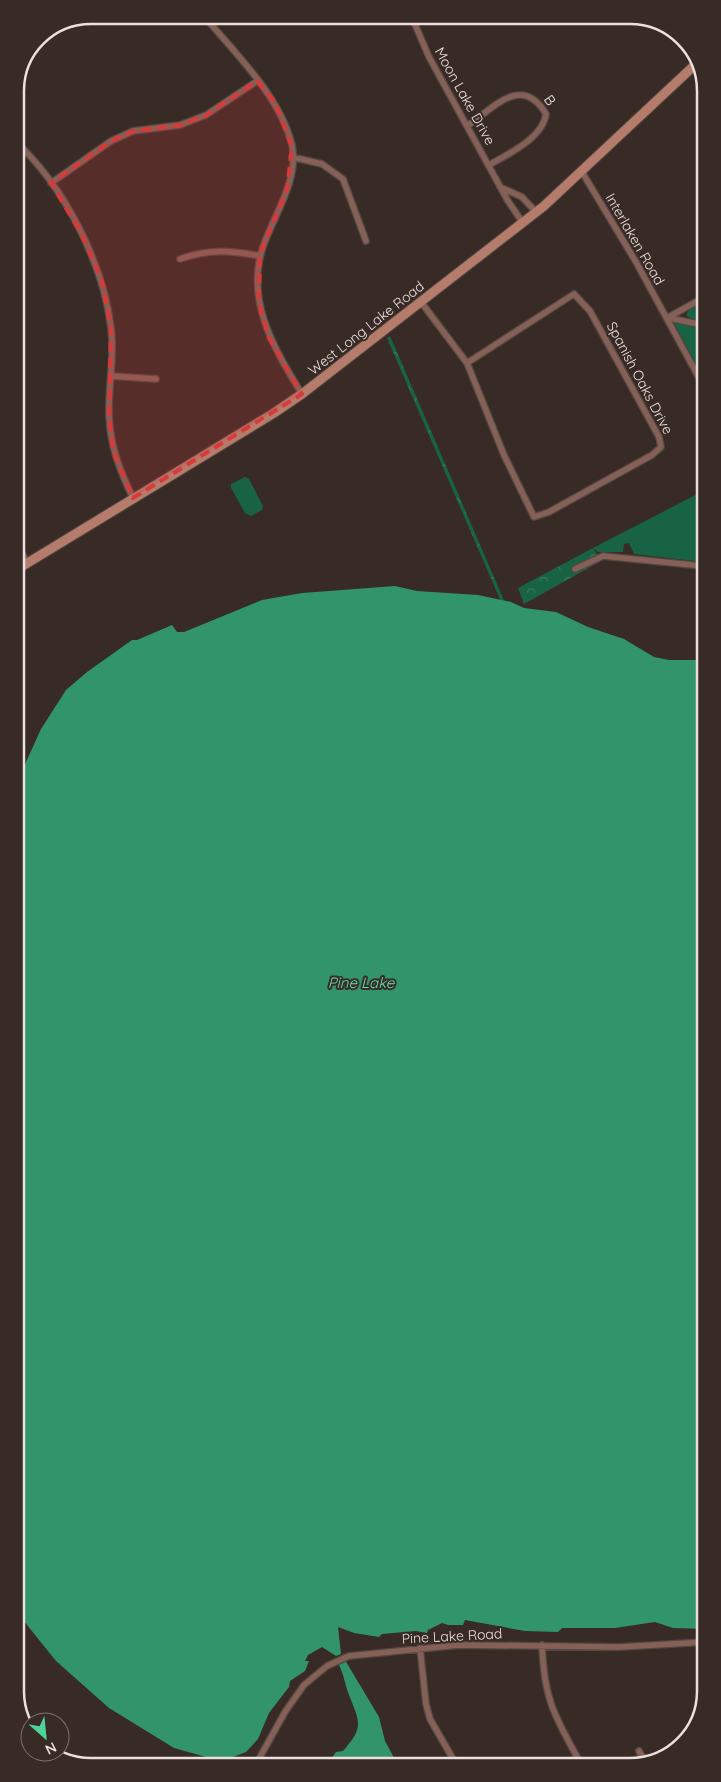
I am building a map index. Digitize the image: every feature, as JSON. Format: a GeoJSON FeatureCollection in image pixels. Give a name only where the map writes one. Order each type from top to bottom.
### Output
{"type":"FeatureCollection","features":[{"type":"Feature","properties":{"kind":"main road","name":"West Long Lake Road"},"geometry":{"type":"LineString","coordinates":[[24,565],[274,414],[302,394],[523,223],[582,172],[693,67]]}},
{"type":"Feature","properties":{"kind":"street"},"geometry":{"type":"LineString","coordinates":[[210,24],[275,102],[286,124],[292,147],[287,190],[260,256],[257,277],[258,303],[264,326],[302,394]]}},
{"type":"Feature","properties":{"kind":"street","name":"Moon Lake Drive"},"geometry":{"type":"LineString","coordinates":[[415,24],[428,57],[468,126],[500,187],[523,223]]}},
{"type":"Feature","properties":{"kind":"street"},"geometry":{"type":"LineString","coordinates":[[51,183],[111,141],[133,131],[180,125],[206,116],[257,81]]}},
{"type":"Feature","properties":{"kind":"street","name":"B"},"geometry":{"type":"LineString","coordinates":[[468,126],[517,93],[529,95],[536,100],[546,114],[545,122],[536,133],[512,152],[489,165]]}},
{"type":"Feature","properties":{"kind":"street"},"geometry":{"type":"LineString","coordinates":[[24,152],[51,183],[80,231],[102,281],[111,329],[111,376],[108,415],[113,451],[133,498]]}},
{"type":"Feature","properties":{"kind":"street"},"geometry":{"type":"LineString","coordinates":[[292,158],[322,164],[343,179],[366,241]]}},
{"type":"Feature","properties":{"kind":"street","name":"Interlaken Road"},"geometry":{"type":"LineString","coordinates":[[582,172],[667,318],[697,374]]}},
{"type":"Feature","properties":{"kind":"street"},"geometry":{"type":"LineString","coordinates":[[500,187],[522,197],[536,212]]}},
{"type":"Feature","properties":{"kind":"street"},"geometry":{"type":"LineString","coordinates":[[180,259],[202,253],[231,250],[260,256]]}},
{"type":"Feature","properties":{"kind":"street","name":"Spanish Oaks Drive"},"geometry":{"type":"LineString","coordinates":[[421,302],[467,364],[504,455],[534,517],[549,512],[652,455],[661,447],[659,437],[590,311],[574,294],[467,364]]}},
{"type":"Feature","properties":{"kind":"street"},"geometry":{"type":"LineString","coordinates":[[667,318],[697,301]]}},
{"type":"Feature","properties":{"kind":"street"},"geometry":{"type":"LineString","coordinates":[[667,318],[679,318],[697,323]]}},
{"type":"Feature","properties":{"kind":"street"},"geometry":{"type":"LineString","coordinates":[[111,376],[156,379]]}},
{"type":"Feature","properties":{"kind":"street"},"geometry":{"type":"LineString","coordinates":[[575,570],[603,556],[697,565]]}},
{"type":"Feature","properties":{"kind":"street"},"geometry":{"type":"LineString","coordinates":[[24,557],[27,563]]}},
{"type":"Feature","properties":{"kind":"street","name":"Pine Lake Road"},"geometry":{"type":"LineString","coordinates":[[260,1758],[296,1696],[322,1669],[349,1656],[465,1645],[620,1647],[697,1643]]}},
{"type":"Feature","properties":{"kind":"street"},"geometry":{"type":"LineString","coordinates":[[542,1646],[543,1678],[551,1707],[579,1758]]}},
{"type":"Feature","properties":{"kind":"street"},"geometry":{"type":"LineString","coordinates":[[420,1648],[426,1704],[430,1719],[453,1758]]}},
{"type":"Feature","properties":{"kind":"highlighted area"},"geometry":{"type":"Polygon","coordinates":[[[257,81],[275,102],[292,147],[287,190],[260,254],[259,303],[269,338],[302,394],[133,498],[113,451],[109,415],[111,329],[102,281],[80,231],[51,183],[111,141],[133,131],[180,125],[206,115],[257,81]]]}},
{"type":"Feature","properties":{"kind":"green space"},"geometry":{"type":"Polygon","coordinates":[[[697,305],[697,320],[686,315],[689,310],[697,305]]]}},
{"type":"Feature","properties":{"kind":"green space"},"geometry":{"type":"Polygon","coordinates":[[[678,322],[697,327],[697,366],[674,323],[678,322]]]}},
{"type":"Feature","properties":{"kind":"green space"},"geometry":{"type":"Polygon","coordinates":[[[390,336],[506,605],[502,604],[387,338],[390,336]]]}},
{"type":"Feature","properties":{"kind":"green space"},"geometry":{"type":"Polygon","coordinates":[[[245,477],[249,479],[263,506],[262,510],[251,516],[245,513],[231,488],[231,484],[245,477]]]}},
{"type":"Feature","properties":{"kind":"green space"},"geometry":{"type":"Polygon","coordinates":[[[697,494],[697,561],[634,554],[629,543],[624,544],[623,552],[598,552],[593,548],[697,494]]]}},
{"type":"Feature","properties":{"kind":"green space"},"geometry":{"type":"Polygon","coordinates":[[[593,548],[601,561],[524,604],[518,588],[593,548]]]}},
{"type":"Feature","properties":{"kind":"water","name":"Pine Lake"},"geometry":{"type":"Polygon","coordinates":[[[395,586],[417,591],[478,595],[511,602],[524,608],[556,612],[588,627],[624,639],[654,657],[669,660],[697,660],[697,1629],[673,1628],[655,1622],[615,1628],[562,1628],[558,1632],[525,1631],[465,1620],[463,1625],[442,1623],[428,1630],[427,1633],[416,1631],[382,1634],[379,1637],[354,1633],[338,1627],[341,1654],[336,1656],[322,1647],[308,1655],[305,1661],[309,1661],[305,1671],[290,1681],[289,1687],[269,1713],[258,1739],[246,1752],[233,1757],[209,1758],[174,1748],[109,1708],[56,1661],[24,1621],[24,767],[41,729],[66,690],[87,672],[132,640],[137,640],[172,625],[177,632],[184,632],[262,600],[302,593],[395,586]]]}},
{"type":"Feature","properties":{"kind":"water"},"geometry":{"type":"Polygon","coordinates":[[[345,1660],[379,1717],[385,1741],[394,1758],[332,1758],[336,1752],[343,1751],[350,1743],[358,1724],[356,1712],[338,1663],[345,1660]]]}}]}
